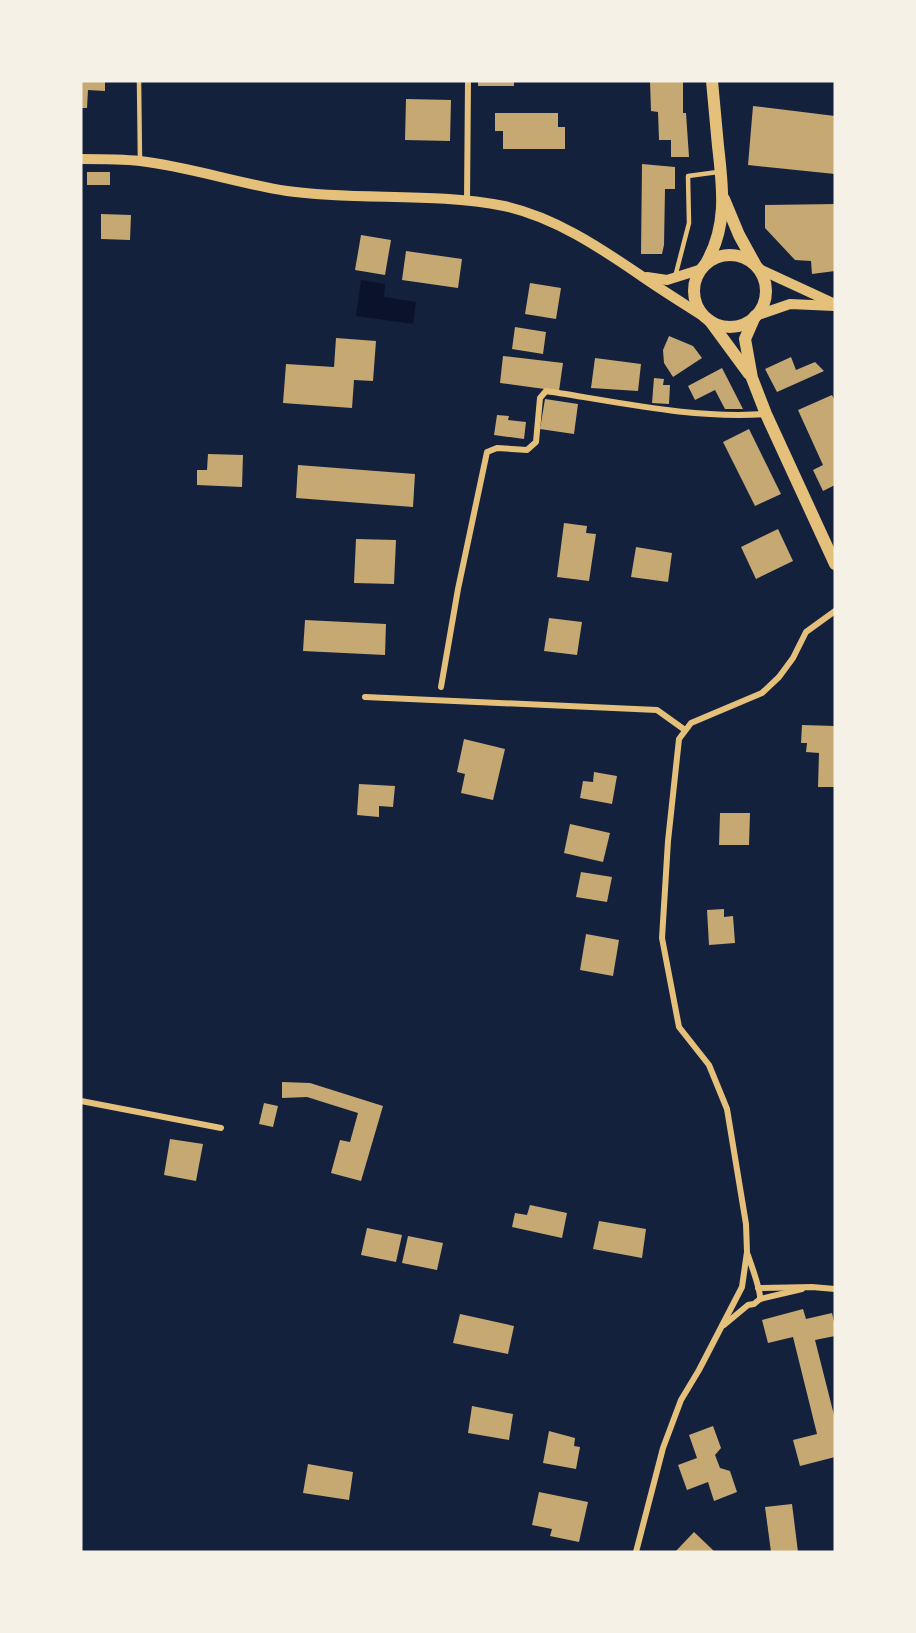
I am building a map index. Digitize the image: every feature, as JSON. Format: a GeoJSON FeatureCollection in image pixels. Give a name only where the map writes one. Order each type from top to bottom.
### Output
{"type":"FeatureCollection","features":[{"type":"Feature","properties":{"kind":"main road"},"geometry":{"type":"LineString","coordinates":[[712,81],[724,198],[719,232],[713,251],[696,281],[695,296],[700,310],[752,378]]}},
{"type":"Feature","properties":{"kind":"main road"},"geometry":{"type":"LineString","coordinates":[[724,198],[739,235],[765,284],[762,306],[745,339],[752,378],[766,414],[835,564]]}},
{"type":"Feature","properties":{"kind":"main road"},"geometry":{"type":"LineString","coordinates":[[702,269],[714,260],[731,256],[742,258],[757,268]]}},
{"type":"Feature","properties":{"kind":"main road"},"geometry":{"type":"LineString","coordinates":[[709,320],[730,327],[741,325],[755,316]]}},
{"type":"Feature","properties":{"kind":"street"},"geometry":{"type":"LineString","coordinates":[[467,202],[468,81]]}},
{"type":"Feature","properties":{"kind":"street"},"geometry":{"type":"LineString","coordinates":[[81,159],[140,161],[290,191],[503,206],[540,217],[580,237],[709,320]]}},
{"type":"Feature","properties":{"kind":"street"},"geometry":{"type":"LineString","coordinates":[[757,268],[835,305]]}},
{"type":"Feature","properties":{"kind":"street"},"geometry":{"type":"LineString","coordinates":[[642,276],[667,280],[702,269]]}},
{"type":"Feature","properties":{"kind":"street"},"geometry":{"type":"LineString","coordinates":[[755,316],[790,304],[835,305]]}},
{"type":"Feature","properties":{"kind":"street"},"geometry":{"type":"LineString","coordinates":[[441,687],[487,452],[497,448],[526,450],[536,442],[540,398],[546,391],[675,411],[732,416],[766,414]]}},
{"type":"Feature","properties":{"kind":"street"},"geometry":{"type":"LineString","coordinates":[[748,1305],[741,1302],[740,1290],[747,1252],[746,1224],[727,1109],[710,1065],[679,1027],[662,938],[669,830],[679,739],[691,723],[762,693],[779,677],[806,632],[835,611]]}},
{"type":"Feature","properties":{"kind":"street"},"geometry":{"type":"LineString","coordinates":[[365,697],[657,710],[685,730]]}},
{"type":"Feature","properties":{"kind":"street"},"geometry":{"type":"LineString","coordinates":[[81,1101],[221,1128]]}},
{"type":"Feature","properties":{"kind":"street"},"geometry":{"type":"LineString","coordinates":[[747,1252],[761,1295],[760,1299]]}},
{"type":"Feature","properties":{"kind":"street"},"geometry":{"type":"LineString","coordinates":[[636,1552],[666,1440],[681,1400],[740,1290],[750,1284],[757,1287],[835,1289]]}},
{"type":"Feature","properties":{"kind":"street"},"geometry":{"type":"LineString","coordinates":[[721,1327],[748,1305],[760,1299],[812,1287]]}},
{"type":"Feature","properties":{"kind":"lane"},"geometry":{"type":"LineString","coordinates":[[139,81],[140,161]]}},
{"type":"Feature","properties":{"kind":"lane"},"geometry":{"type":"LineString","coordinates":[[674,278],[689,224],[688,176],[721,172]]}},
{"type":"Feature","properties":{"kind":"water"},"geometry":{"type":"Polygon","coordinates":[[[361,280],[385,284],[384,297],[416,302],[413,324],[356,316],[361,280]]]}},
{"type":"Feature","properties":{"kind":"building"},"geometry":{"type":"Polygon","coordinates":[[[81,81],[105,81],[105,91],[88,90],[87,108],[81,108],[81,81]]]}},
{"type":"Feature","properties":{"kind":"building"},"geometry":{"type":"Polygon","coordinates":[[[478,81],[514,81],[514,86],[478,86],[478,81]]]}},
{"type":"Feature","properties":{"kind":"building"},"geometry":{"type":"Polygon","coordinates":[[[650,81],[683,81],[683,113],[686,113],[689,157],[671,157],[671,140],[659,140],[658,112],[651,111],[650,81]]]}},
{"type":"Feature","properties":{"kind":"building"},"geometry":{"type":"Polygon","coordinates":[[[406,99],[451,100],[450,141],[405,140],[406,99]]]}},
{"type":"Feature","properties":{"kind":"building"},"geometry":{"type":"Polygon","coordinates":[[[753,106],[835,116],[835,174],[748,165],[753,106]]]}},
{"type":"Feature","properties":{"kind":"building"},"geometry":{"type":"Polygon","coordinates":[[[495,113],[558,113],[558,127],[565,127],[565,149],[503,149],[503,131],[495,131],[495,113]]]}},
{"type":"Feature","properties":{"kind":"building"},"geometry":{"type":"Polygon","coordinates":[[[642,164],[675,167],[675,189],[665,189],[662,254],[641,254],[642,164]]]}},
{"type":"Feature","properties":{"kind":"building"},"geometry":{"type":"Polygon","coordinates":[[[87,172],[110,172],[110,185],[87,185],[87,172]]]}},
{"type":"Feature","properties":{"kind":"building"},"geometry":{"type":"Polygon","coordinates":[[[835,204],[835,271],[812,274],[811,261],[795,260],[765,228],[765,205],[835,204]]]}},
{"type":"Feature","properties":{"kind":"building"},"geometry":{"type":"Polygon","coordinates":[[[101,214],[131,215],[130,240],[101,239],[101,214]]]}},
{"type":"Feature","properties":{"kind":"building"},"geometry":{"type":"Polygon","coordinates":[[[361,235],[391,240],[385,275],[355,270],[361,235]]]}},
{"type":"Feature","properties":{"kind":"building"},"geometry":{"type":"Polygon","coordinates":[[[406,251],[462,259],[458,288],[402,280],[406,251]]]}},
{"type":"Feature","properties":{"kind":"building"},"geometry":{"type":"Polygon","coordinates":[[[530,283],[561,288],[556,319],[525,314],[530,283]]]}},
{"type":"Feature","properties":{"kind":"building"},"geometry":{"type":"Polygon","coordinates":[[[515,327],[546,332],[543,354],[512,349],[515,327]]]}},
{"type":"Feature","properties":{"kind":"building"},"geometry":{"type":"Polygon","coordinates":[[[669,336],[693,346],[702,358],[673,377],[664,363],[663,350],[669,336]]]}},
{"type":"Feature","properties":{"kind":"building"},"geometry":{"type":"Polygon","coordinates":[[[336,338],[376,341],[373,381],[354,380],[352,408],[283,403],[286,364],[334,367],[336,338]]]}},
{"type":"Feature","properties":{"kind":"building"},"geometry":{"type":"Polygon","coordinates":[[[503,356],[563,363],[559,391],[500,383],[503,356]]]}},
{"type":"Feature","properties":{"kind":"building"},"geometry":{"type":"Polygon","coordinates":[[[791,357],[796,370],[815,362],[824,371],[777,392],[765,369],[791,357]]]}},
{"type":"Feature","properties":{"kind":"building"},"geometry":{"type":"Polygon","coordinates":[[[595,358],[641,364],[638,391],[591,388],[595,358]]]}},
{"type":"Feature","properties":{"kind":"building"},"geometry":{"type":"Polygon","coordinates":[[[722,368],[743,409],[725,409],[715,390],[695,400],[688,386],[722,368]]]}},
{"type":"Feature","properties":{"kind":"building"},"geometry":{"type":"Polygon","coordinates":[[[654,378],[664,379],[663,385],[670,385],[669,404],[652,403],[654,378]]]}},
{"type":"Feature","properties":{"kind":"building"},"geometry":{"type":"Polygon","coordinates":[[[832,395],[835,401],[835,485],[823,491],[813,470],[823,465],[798,410],[832,395]]]}},
{"type":"Feature","properties":{"kind":"building"},"geometry":{"type":"Polygon","coordinates":[[[545,399],[578,404],[574,434],[540,429],[545,399]]]}},
{"type":"Feature","properties":{"kind":"building"},"geometry":{"type":"Polygon","coordinates":[[[497,415],[509,416],[508,420],[526,422],[524,439],[494,435],[497,415]]]}},
{"type":"Feature","properties":{"kind":"building"},"geometry":{"type":"Polygon","coordinates":[[[749,429],[781,494],[755,506],[723,442],[749,429]]]}},
{"type":"Feature","properties":{"kind":"building"},"geometry":{"type":"Polygon","coordinates":[[[208,454],[243,455],[242,487],[197,485],[197,470],[207,470],[208,454]]]}},
{"type":"Feature","properties":{"kind":"building"},"geometry":{"type":"Polygon","coordinates":[[[298,465],[415,474],[413,507],[296,498],[298,465]]]}},
{"type":"Feature","properties":{"kind":"building"},"geometry":{"type":"Polygon","coordinates":[[[564,523],[587,526],[586,533],[596,534],[589,581],[557,577],[564,523]]]}},
{"type":"Feature","properties":{"kind":"building"},"geometry":{"type":"Polygon","coordinates":[[[778,529],[793,561],[756,579],[741,547],[778,529]]]}},
{"type":"Feature","properties":{"kind":"building"},"geometry":{"type":"Polygon","coordinates":[[[356,539],[396,540],[394,584],[354,583],[356,539]]]}},
{"type":"Feature","properties":{"kind":"building"},"geometry":{"type":"Polygon","coordinates":[[[636,547],[672,553],[668,582],[631,577],[636,547]]]}},
{"type":"Feature","properties":{"kind":"building"},"geometry":{"type":"Polygon","coordinates":[[[549,618],[582,622],[577,655],[544,651],[549,618]]]}},
{"type":"Feature","properties":{"kind":"building"},"geometry":{"type":"Polygon","coordinates":[[[305,620],[386,624],[385,655],[303,651],[305,620]]]}},
{"type":"Feature","properties":{"kind":"building"},"geometry":{"type":"Polygon","coordinates":[[[802,725],[835,726],[835,787],[818,787],[819,753],[806,752],[807,743],[801,743],[802,725]]]}},
{"type":"Feature","properties":{"kind":"building"},"geometry":{"type":"Polygon","coordinates":[[[464,739],[505,749],[493,800],[461,793],[465,774],[457,772],[464,739]]]}},
{"type":"Feature","properties":{"kind":"building"},"geometry":{"type":"Polygon","coordinates":[[[594,772],[617,776],[612,804],[580,798],[583,781],[593,782],[594,772]]]}},
{"type":"Feature","properties":{"kind":"building"},"geometry":{"type":"Polygon","coordinates":[[[359,784],[395,786],[393,807],[379,806],[379,817],[357,815],[359,784]]]}},
{"type":"Feature","properties":{"kind":"building"},"geometry":{"type":"Polygon","coordinates":[[[720,813],[750,813],[749,845],[719,845],[720,813]]]}},
{"type":"Feature","properties":{"kind":"building"},"geometry":{"type":"Polygon","coordinates":[[[570,824],[610,833],[603,862],[564,853],[570,824]]]}},
{"type":"Feature","properties":{"kind":"building"},"geometry":{"type":"Polygon","coordinates":[[[581,872],[612,877],[607,902],[576,897],[581,872]]]}},
{"type":"Feature","properties":{"kind":"building"},"geometry":{"type":"Polygon","coordinates":[[[724,909],[724,917],[733,916],[735,943],[709,945],[707,910],[724,909]]]}},
{"type":"Feature","properties":{"kind":"building"},"geometry":{"type":"Polygon","coordinates":[[[586,934],[619,940],[613,976],[580,970],[586,934]]]}},
{"type":"Feature","properties":{"kind":"building"},"geometry":{"type":"Polygon","coordinates":[[[282,1082],[310,1083],[383,1106],[361,1181],[331,1173],[340,1140],[350,1142],[358,1113],[307,1097],[282,1098],[282,1082]]]}},
{"type":"Feature","properties":{"kind":"building"},"geometry":{"type":"Polygon","coordinates":[[[264,1103],[278,1106],[273,1127],[259,1124],[264,1103]]]}},
{"type":"Feature","properties":{"kind":"building"},"geometry":{"type":"Polygon","coordinates":[[[170,1139],[203,1144],[196,1181],[164,1175],[170,1139]]]}},
{"type":"Feature","properties":{"kind":"building"},"geometry":{"type":"Polygon","coordinates":[[[530,1205],[567,1213],[562,1238],[512,1227],[515,1213],[527,1215],[530,1205]]]}},
{"type":"Feature","properties":{"kind":"building"},"geometry":{"type":"Polygon","coordinates":[[[599,1221],[646,1229],[642,1258],[593,1249],[599,1221]]]}},
{"type":"Feature","properties":{"kind":"building"},"geometry":{"type":"Polygon","coordinates":[[[367,1228],[402,1235],[396,1262],[361,1255],[367,1228]]]}},
{"type":"Feature","properties":{"kind":"building"},"geometry":{"type":"Polygon","coordinates":[[[408,1236],[443,1243],[437,1270],[402,1263],[408,1236]]]}},
{"type":"Feature","properties":{"kind":"building"},"geometry":{"type":"Polygon","coordinates":[[[803,1309],[806,1319],[832,1313],[835,1326],[835,1336],[815,1340],[835,1419],[835,1457],[800,1466],[793,1440],[817,1434],[793,1337],[768,1343],[762,1320],[803,1309]]]}},
{"type":"Feature","properties":{"kind":"building"},"geometry":{"type":"Polygon","coordinates":[[[460,1314],[514,1326],[508,1354],[453,1343],[460,1314]]]}},
{"type":"Feature","properties":{"kind":"building"},"geometry":{"type":"Polygon","coordinates":[[[472,1406],[513,1414],[509,1440],[468,1433],[472,1406]]]}},
{"type":"Feature","properties":{"kind":"building"},"geometry":{"type":"Polygon","coordinates":[[[713,1426],[721,1448],[715,1455],[720,1468],[730,1471],[737,1492],[714,1501],[708,1482],[687,1490],[678,1465],[697,1458],[689,1435],[713,1426]]]}},
{"type":"Feature","properties":{"kind":"building"},"geometry":{"type":"Polygon","coordinates":[[[549,1431],[575,1438],[574,1446],[580,1447],[576,1469],[543,1463],[549,1431]]]}},
{"type":"Feature","properties":{"kind":"building"},"geometry":{"type":"Polygon","coordinates":[[[308,1464],[353,1472],[349,1500],[303,1493],[308,1464]]]}},
{"type":"Feature","properties":{"kind":"building"},"geometry":{"type":"Polygon","coordinates":[[[539,1492],[588,1502],[579,1542],[550,1536],[552,1529],[532,1525],[539,1492]]]}},
{"type":"Feature","properties":{"kind":"building"},"geometry":{"type":"Polygon","coordinates":[[[792,1504],[798,1552],[771,1552],[765,1507],[792,1504]]]}},
{"type":"Feature","properties":{"kind":"building"},"geometry":{"type":"Polygon","coordinates":[[[694,1532],[715,1552],[675,1552],[694,1532]]]}}]}
